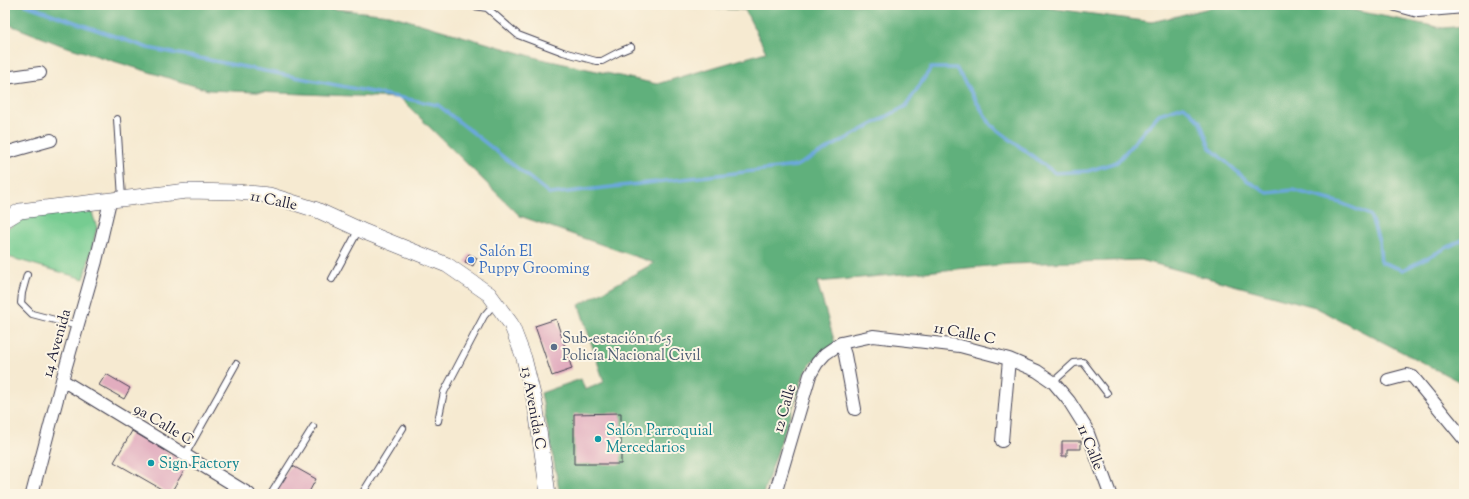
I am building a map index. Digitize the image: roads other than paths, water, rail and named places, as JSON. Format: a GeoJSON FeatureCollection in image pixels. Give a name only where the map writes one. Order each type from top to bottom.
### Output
{"type":"FeatureCollection","features":[{"type":"Feature","properties":{"kind":"street"},"geometry":{"type":"LineString","coordinates":[[1396,5],[1418,11],[1464,7]]}},
{"type":"Feature","properties":{"kind":"street"},"geometry":{"type":"LineString","coordinates":[[5,78],[40,73]]}},
{"type":"Feature","properties":{"kind":"street"},"geometry":{"type":"LineString","coordinates":[[5,153],[51,140]]}},
{"type":"Feature","properties":{"kind":"street","name":"11 Calle"},"geometry":{"type":"LineString","coordinates":[[5,220],[20,212],[187,191],[237,192],[268,195],[316,210],[447,265],[489,294],[510,324]]}},
{"type":"Feature","properties":{"kind":"street","name":"14 Avenida"},"geometry":{"type":"LineString","coordinates":[[32,494],[96,260],[116,200]]}},
{"type":"Feature","properties":{"kind":"street","name":"13 Avenida C"},"geometry":{"type":"LineString","coordinates":[[510,324],[524,358],[534,403],[548,494]]}},
{"type":"Feature","properties":{"kind":"street","name":"11 Calle C"},"geometry":{"type":"LineString","coordinates":[[841,343],[873,336],[960,346],[1009,358],[1037,371],[1053,382],[1069,401]]}},
{"type":"Feature","properties":{"kind":"street"},"geometry":{"type":"LineString","coordinates":[[841,343],[845,355],[855,409]]}},
{"type":"Feature","properties":{"kind":"street","name":"12 Calle"},"geometry":{"type":"LineString","coordinates":[[775,494],[810,375],[816,363],[825,354],[841,343]]}},
{"type":"Feature","properties":{"kind":"street"},"geometry":{"type":"LineString","coordinates":[[1002,441],[1009,358]]}},
{"type":"Feature","properties":{"kind":"street"},"geometry":{"type":"LineString","coordinates":[[1388,380],[1407,375],[1413,377],[1464,439]]}},
{"type":"Feature","properties":{"kind":"street","name":"9a Calle C"},"geometry":{"type":"LineString","coordinates":[[62,380],[185,455],[241,492]]}},
{"type":"Feature","properties":{"kind":"street","name":"11 Calle"},"geometry":{"type":"LineString","coordinates":[[1069,401],[1086,428],[1110,494]]}},
{"type":"Feature","properties":{"kind":"lane"},"geometry":{"type":"LineString","coordinates":[[468,5],[487,8],[518,35],[563,52],[596,61],[602,61],[631,47]]}},
{"type":"Feature","properties":{"kind":"lane"},"geometry":{"type":"LineString","coordinates":[[116,200],[117,119]]}},
{"type":"Feature","properties":{"kind":"lane"},"geometry":{"type":"LineString","coordinates":[[332,279],[359,229]]}},
{"type":"Feature","properties":{"kind":"lane"},"geometry":{"type":"LineString","coordinates":[[27,275],[21,303],[32,314],[78,326]]}},
{"type":"Feature","properties":{"kind":"lane"},"geometry":{"type":"LineString","coordinates":[[438,421],[444,392],[484,316],[495,303]]}},
{"type":"Feature","properties":{"kind":"lane"},"geometry":{"type":"LineString","coordinates":[[1053,382],[1074,363],[1083,362],[1107,393]]}},
{"type":"Feature","properties":{"kind":"lane"},"geometry":{"type":"LineString","coordinates":[[185,455],[236,364]]}},
{"type":"Feature","properties":{"kind":"lane"},"geometry":{"type":"LineString","coordinates":[[271,494],[313,427]]}},
{"type":"Feature","properties":{"kind":"lane"},"geometry":{"type":"LineString","coordinates":[[362,494],[402,428]]}},
{"type":"Feature","properties":{"kind":"waterway"},"geometry":{"type":"LineString","coordinates":[[26,5],[148,48],[438,105],[550,194],[796,166],[906,106],[931,68],[956,68],[991,125],[1055,173],[1088,171],[1117,162],[1159,114],[1184,106],[1200,121],[1210,148],[1249,182],[1268,193],[1293,190],[1341,203],[1370,215],[1379,241],[1381,262],[1403,270],[1464,239]]}},
{"type":"Feature","properties":{"kind":"place","name":"Salón El Puppy Grooming"},"geometry":{"type":"Point","coordinates":[471,260]}},
{"type":"Feature","properties":{"kind":"place","name":"Sub-estación 16-5 Policía Nacional Civil"},"geometry":{"type":"Point","coordinates":[554,347]}},
{"type":"Feature","properties":{"kind":"place","name":"Salón Parroquial Mercedarios"},"geometry":{"type":"Point","coordinates":[598,439]}},
{"type":"Feature","properties":{"kind":"place","name":"Sign Factory"},"geometry":{"type":"Point","coordinates":[151,463]}}]}
